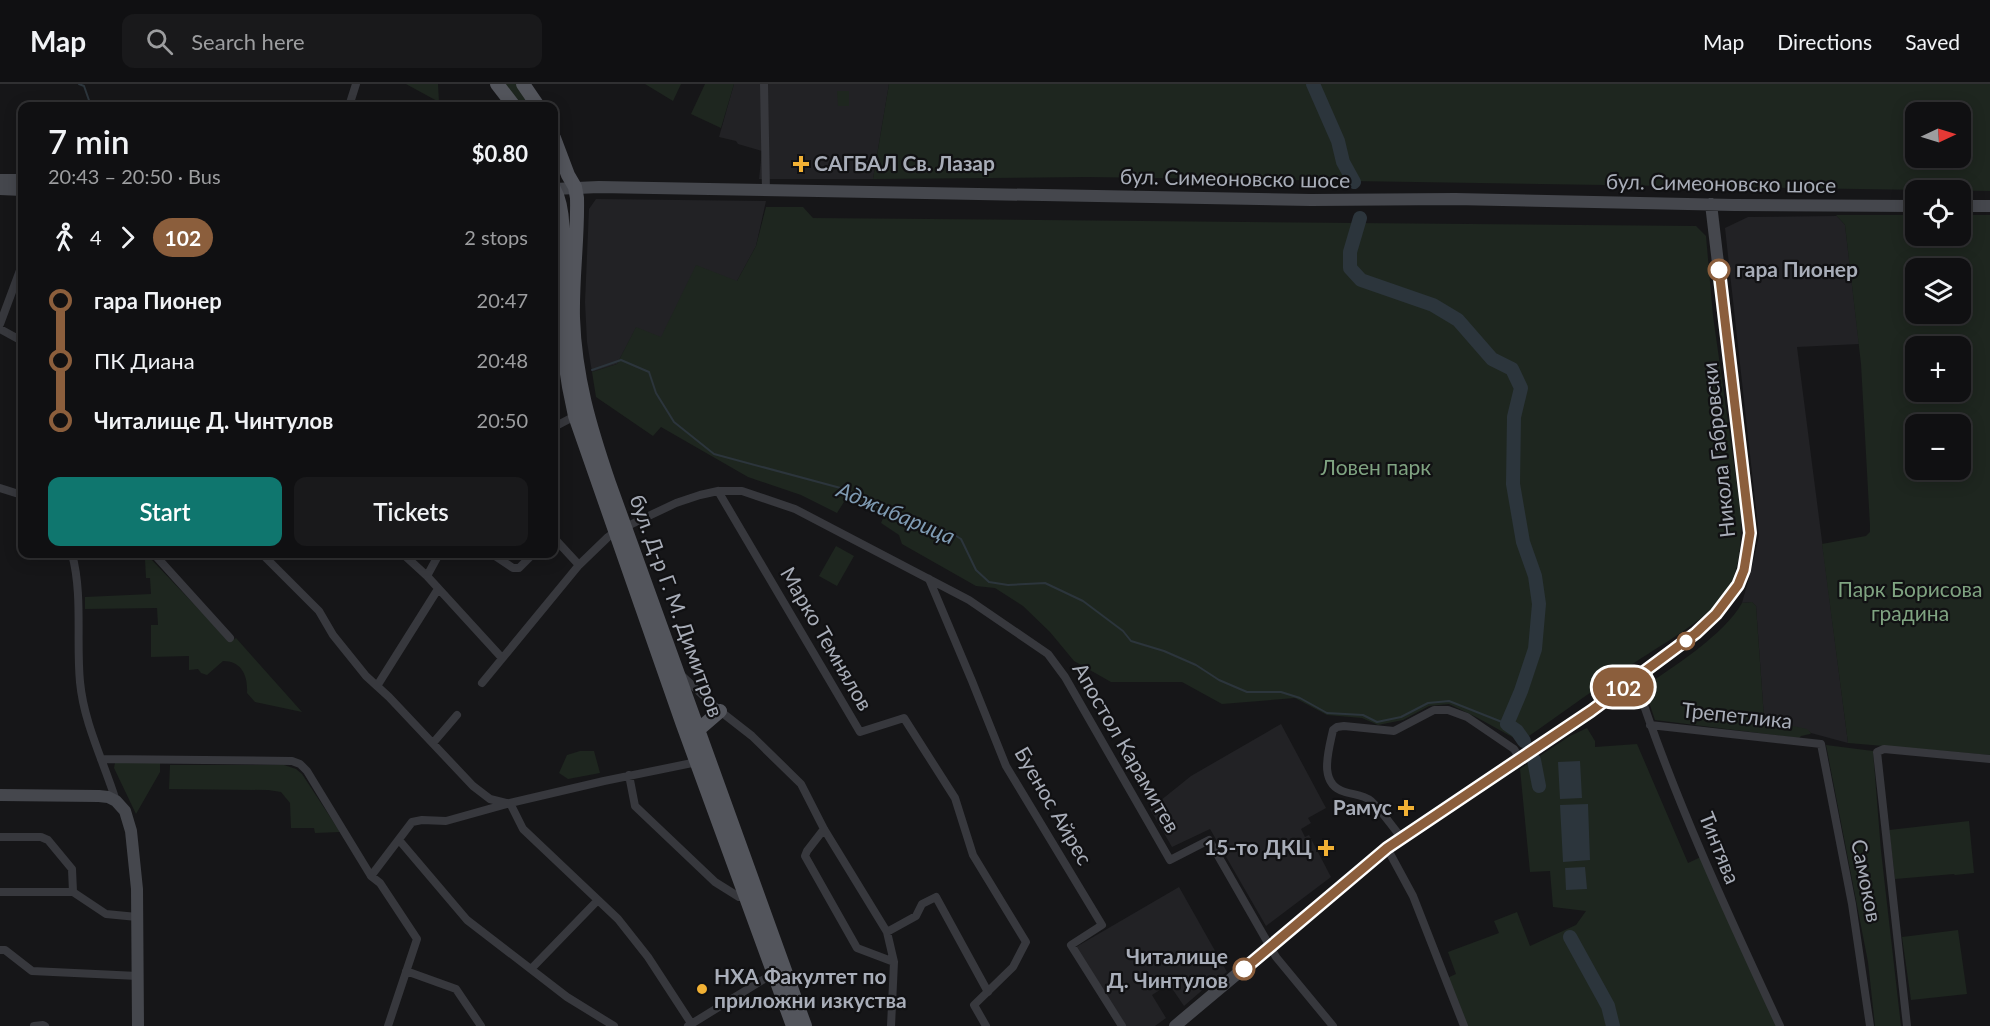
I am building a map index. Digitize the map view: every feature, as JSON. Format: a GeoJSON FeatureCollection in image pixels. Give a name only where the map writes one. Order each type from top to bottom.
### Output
{"type":"FeatureCollection","features":[{"type":"Feature","properties":{"kind":"main road"},"geometry":{"type":"LineString","coordinates":[[497,84],[511,102]]}},
{"type":"Feature","properties":{"kind":"main road"},"geometry":{"type":"LineString","coordinates":[[523,84],[535,102]]}},
{"type":"Feature","properties":{"kind":"main road"},"geometry":{"type":"LineString","coordinates":[[558,149],[575,188]]}},
{"type":"Feature","properties":{"kind":"main road","name":"бул. Д-р Г. М. Димитров"},"geometry":{"type":"LineString","coordinates":[[575,188],[577,238],[573,315],[580,384],[587,417],[620,530],[697,762],[793,1026]]}},
{"type":"Feature","properties":{"kind":"main road","name":"бул. Д-р Г. М. Димитров"},"geometry":{"type":"LineString","coordinates":[[558,199],[561,206],[562,339],[575,416],[677,672],[805,1026]]}},
{"type":"Feature","properties":{"kind":"main road"},"geometry":{"type":"LineString","coordinates":[[698,730],[720,711]]}},
{"type":"Feature","properties":{"kind":"street"},"geometry":{"type":"LineString","coordinates":[[351,102],[356,84]]}},
{"type":"Feature","properties":{"kind":"street"},"geometry":{"type":"LineString","coordinates":[[764,84],[766,191]]}},
{"type":"Feature","properties":{"kind":"street"},"geometry":{"type":"LineString","coordinates":[[0,180],[18,180]]}},
{"type":"Feature","properties":{"kind":"street"},"geometry":{"type":"LineString","coordinates":[[0,189],[18,190]]}},
{"type":"Feature","properties":{"kind":"street","name":"бул. Симеоновско шосе"},"geometry":{"type":"LineString","coordinates":[[558,189],[1905,206]]}},
{"type":"Feature","properties":{"kind":"street","name":"Никола Габровски"},"geometry":{"type":"LineString","coordinates":[[1179,1024],[1401,837],[1635,679],[1696,633],[1716,614],[1738,585],[1748,551],[1749,515],[1711,204]]}},
{"type":"Feature","properties":{"kind":"street"},"geometry":{"type":"LineString","coordinates":[[1971,206],[1990,206]]}},
{"type":"Feature","properties":{"kind":"street"},"geometry":{"type":"LineString","coordinates":[[0,324],[18,276]]}},
{"type":"Feature","properties":{"kind":"street"},"geometry":{"type":"LineString","coordinates":[[0,329],[18,339]]}},
{"type":"Feature","properties":{"kind":"street"},"geometry":{"type":"LineString","coordinates":[[558,425],[575,416]]}},
{"type":"Feature","properties":{"kind":"street"},"geometry":{"type":"LineString","coordinates":[[0,488],[18,494]]}},
{"type":"Feature","properties":{"kind":"street","name":"Апостол Карамитев"},"geometry":{"type":"LineString","coordinates":[[482,683],[579,565],[600,544],[620,530],[676,503],[718,490],[742,491],[795,509],[969,600],[1048,654],[1065,676],[1170,860],[1209,840],[1276,957],[1333,1026]]}},
{"type":"Feature","properties":{"kind":"street","name":"Марко Темнялов"},"geometry":{"type":"LineString","coordinates":[[718,490],[860,732],[904,718],[955,798],[973,855],[1026,942],[1013,967],[974,1005],[986,1026]]}},
{"type":"Feature","properties":{"kind":"street"},"geometry":{"type":"LineString","coordinates":[[558,542],[579,565]]}},
{"type":"Feature","properties":{"kind":"street"},"geometry":{"type":"LineString","coordinates":[[73,558],[77,592],[80,681],[88,723],[116,801]]}},
{"type":"Feature","properties":{"kind":"street"},"geometry":{"type":"LineString","coordinates":[[158,558],[230,638]]}},
{"type":"Feature","properties":{"kind":"street"},"geometry":{"type":"LineString","coordinates":[[266,558],[319,611],[333,635],[376,686],[473,786],[490,800],[510,803]]}},
{"type":"Feature","properties":{"kind":"street"},"geometry":{"type":"LineString","coordinates":[[407,558],[427,576],[502,658]]}},
{"type":"Feature","properties":{"kind":"street"},"geometry":{"type":"LineString","coordinates":[[427,576],[437,558]]}},
{"type":"Feature","properties":{"kind":"street"},"geometry":{"type":"LineString","coordinates":[[498,558],[513,568],[519,568],[529,558]]}},
{"type":"Feature","properties":{"kind":"street","name":"Буенос Айрес"},"geometry":{"type":"LineString","coordinates":[[928,579],[1006,766],[1102,925],[1071,945],[1122,1026]]}},
{"type":"Feature","properties":{"kind":"street"},"geometry":{"type":"LineString","coordinates":[[376,686],[438,589]]}},
{"type":"Feature","properties":{"kind":"street"},"geometry":{"type":"LineString","coordinates":[[677,672],[752,736],[801,784],[824,829],[887,932],[894,962],[891,1026]]}},
{"type":"Feature","properties":{"kind":"street","name":"Тинтява"},"geometry":{"type":"LineString","coordinates":[[1635,679],[1650,725],[1719,896],[1780,1026]]}},
{"type":"Feature","properties":{"kind":"street"},"geometry":{"type":"LineString","coordinates":[[1401,837],[1371,801],[1362,795],[1341,791],[1334,785],[1326,765],[1333,730],[1337,727],[1394,731],[1434,711],[1448,710],[1467,717],[1514,749],[1519,757]]}},
{"type":"Feature","properties":{"kind":"street"},"geometry":{"type":"LineString","coordinates":[[433,743],[457,715]]}},
{"type":"Feature","properties":{"kind":"street","name":"Трепетлика"},"geometry":{"type":"LineString","coordinates":[[1650,725],[1821,744]]}},
{"type":"Feature","properties":{"kind":"street","name":"Самоков"},"geometry":{"type":"LineString","coordinates":[[1821,744],[1852,904],[1870,1026]]}},
{"type":"Feature","properties":{"kind":"street","name":"Самоков"},"geometry":{"type":"LineString","coordinates":[[1907,1026],[1877,752],[1884,749],[1990,759]]}},
{"type":"Feature","properties":{"kind":"street"},"geometry":{"type":"LineString","coordinates":[[101,759],[284,760],[300,764],[307,771],[371,876],[380,883],[417,939],[388,1026]]}},
{"type":"Feature","properties":{"kind":"street"},"geometry":{"type":"LineString","coordinates":[[371,876],[412,822],[446,821],[510,803],[629,775],[697,762]]}},
{"type":"Feature","properties":{"kind":"street"},"geometry":{"type":"LineString","coordinates":[[629,775],[635,806],[715,882],[739,897],[745,895]]}},
{"type":"Feature","properties":{"kind":"street"},"geometry":{"type":"LineString","coordinates":[[0,795],[108,797],[116,801],[125,811],[131,831],[137,917],[138,1026]]}},
{"type":"Feature","properties":{"kind":"street"},"geometry":{"type":"LineString","coordinates":[[510,803],[523,829],[618,919],[648,957],[690,1024],[774,973]]}},
{"type":"Feature","properties":{"kind":"street"},"geometry":{"type":"LineString","coordinates":[[824,829],[805,856],[857,948],[894,962]]}},
{"type":"Feature","properties":{"kind":"street"},"geometry":{"type":"LineString","coordinates":[[0,837],[41,837],[48,840],[72,869],[73,892]]}},
{"type":"Feature","properties":{"kind":"street"},"geometry":{"type":"LineString","coordinates":[[399,840],[467,920],[567,997],[614,1026]]}},
{"type":"Feature","properties":{"kind":"street"},"geometry":{"type":"LineString","coordinates":[[1387,848],[1413,896],[1464,1026]]}},
{"type":"Feature","properties":{"kind":"street"},"geometry":{"type":"LineString","coordinates":[[0,892],[73,892],[106,915],[137,917]]}},
{"type":"Feature","properties":{"kind":"street"},"geometry":{"type":"LineString","coordinates":[[887,932],[916,916],[922,904],[936,897],[988,992]]}},
{"type":"Feature","properties":{"kind":"street"},"geometry":{"type":"LineString","coordinates":[[531,969],[598,900]]}},
{"type":"Feature","properties":{"kind":"street"},"geometry":{"type":"LineString","coordinates":[[0,951],[4,950],[32,971],[138,976]]}},
{"type":"Feature","properties":{"kind":"street"},"geometry":{"type":"LineString","coordinates":[[406,970],[456,989],[481,1026]]}},
{"type":"Feature","properties":{"kind":"street"},"geometry":{"type":"LineString","coordinates":[[34,1026],[45,1026]]}},
{"type":"Feature","properties":{"kind":"shaded area"},"geometry":{"type":"Polygon","coordinates":[[[734,84],[889,84],[873,179],[759,179],[762,151],[719,137],[734,84]]]}},
{"type":"Feature","properties":{"kind":"shaded area"},"geometry":{"type":"Polygon","coordinates":[[[596,199],[766,201],[756,246],[737,281],[661,338],[636,328],[617,364],[592,372],[587,342],[585,302],[589,209],[596,199]]]}},
{"type":"Feature","properties":{"kind":"shaded area"},"geometry":{"type":"Polygon","coordinates":[[[1837,216],[1845,225],[1859,344],[1797,347],[1848,743],[1764,718],[1756,606],[1752,602],[1742,603],[1759,536],[1725,228],[1748,217],[1837,216]]]}},
{"type":"Feature","properties":{"kind":"shaded area"},"geometry":{"type":"Polygon","coordinates":[[[1281,724],[1326,808],[1308,818],[1311,823],[1301,829],[1305,837],[1309,835],[1331,877],[1266,926],[1210,829],[1172,847],[1150,809],[1191,776],[1281,724]]]}},
{"type":"Feature","properties":{"kind":"shaded area"},"geometry":{"type":"Polygon","coordinates":[[[1580,761],[1582,798],[1560,799],[1558,762],[1580,761]]]}},
{"type":"Feature","properties":{"kind":"shaded area"},"geometry":{"type":"Polygon","coordinates":[[[1588,804],[1590,860],[1563,862],[1560,805],[1588,804]]]}},
{"type":"Feature","properties":{"kind":"shaded area"},"geometry":{"type":"Polygon","coordinates":[[[1585,867],[1587,889],[1566,890],[1565,868],[1585,867]]]}},
{"type":"Feature","properties":{"kind":"shaded area"},"geometry":{"type":"Polygon","coordinates":[[[1179,887],[1227,972],[1211,984],[1209,981],[1206,987],[1184,1006],[1169,984],[1152,995],[1166,1018],[1155,1026],[1126,1026],[1076,947],[1179,887]]]}},
{"type":"Feature","properties":{"kind":"green space"},"geometry":{"type":"Polygon","coordinates":[[[406,84],[438,84],[439,102],[406,84]]]}},
{"type":"Feature","properties":{"kind":"green space"},"geometry":{"type":"Polygon","coordinates":[[[503,84],[517,84],[530,102],[517,102],[503,84]]]}},
{"type":"Feature","properties":{"kind":"green space"},"geometry":{"type":"Polygon","coordinates":[[[645,84],[681,84],[673,101],[645,84]]]}},
{"type":"Feature","properties":{"kind":"green space"},"geometry":{"type":"Polygon","coordinates":[[[705,84],[734,84],[721,128],[691,114],[705,84]]]}},
{"type":"Feature","properties":{"kind":"green space"},"geometry":{"type":"Polygon","coordinates":[[[889,84],[1990,84],[1990,191],[1971,191],[1971,180],[1905,180],[1905,190],[1087,177],[873,179],[889,84]]]}},
{"type":"Feature","properties":{"kind":"green space"},"geometry":{"type":"Polygon","coordinates":[[[837,91],[849,91],[849,106],[838,106],[837,91]]]}},
{"type":"Feature","properties":{"kind":"green space","name":"Ловен парк"},"geometry":{"type":"Polygon","coordinates":[[[766,207],[803,207],[813,218],[1696,226],[1706,236],[1713,316],[1741,514],[1740,545],[1734,575],[1725,594],[1708,613],[1526,738],[1514,738],[1449,704],[1429,706],[1403,720],[1378,725],[1362,718],[1327,715],[1295,698],[1222,704],[1182,682],[1111,682],[1074,661],[1050,632],[1023,606],[995,588],[976,586],[902,544],[899,535],[881,523],[884,516],[847,497],[837,513],[801,495],[748,477],[661,427],[653,436],[596,397],[592,372],[617,364],[636,327],[661,337],[696,265],[737,281],[756,246],[766,207]]]}},
{"type":"Feature","properties":{"kind":"green space","name":"Парк Борисова градина"},"geometry":{"type":"Polygon","coordinates":[[[1836,215],[1905,215],[1905,246],[1971,246],[1971,215],[1990,215],[1990,755],[1848,743],[1822,544],[1866,536],[1870,532],[1861,364],[1845,225],[1836,215]]]}},
{"type":"Feature","properties":{"kind":"green space"},"geometry":{"type":"Polygon","coordinates":[[[836,546],[854,556],[837,586],[819,576],[836,546]]]}},
{"type":"Feature","properties":{"kind":"green space"},"geometry":{"type":"Polygon","coordinates":[[[150,558],[230,642],[236,638],[302,712],[255,702],[247,693],[245,675],[239,667],[230,662],[223,661],[207,675],[198,669],[189,670],[189,656],[151,657],[151,625],[158,625],[157,608],[85,609],[85,597],[151,594],[150,578],[146,578],[145,559],[150,558]]]}},
{"type":"Feature","properties":{"kind":"green space"},"geometry":{"type":"Polygon","coordinates":[[[1752,602],[1756,606],[1764,718],[1768,721],[1807,729],[1811,733],[1799,738],[1655,720],[1644,687],[1711,638],[1734,615],[1742,603],[1752,602]]]}},
{"type":"Feature","properties":{"kind":"green space"},"geometry":{"type":"Polygon","coordinates":[[[1587,728],[1595,741],[1595,747],[1637,744],[1688,863],[1703,856],[1780,1026],[1464,1026],[1445,979],[1456,974],[1448,952],[1499,933],[1494,921],[1517,912],[1530,946],[1576,925],[1586,911],[1553,907],[1550,871],[1530,872],[1520,769],[1570,736],[1587,728]]]}},
{"type":"Feature","properties":{"kind":"green space"},"geometry":{"type":"Polygon","coordinates":[[[1826,745],[1873,751],[1881,851],[1901,1026],[1875,1026],[1868,962],[1826,745]]]}},
{"type":"Feature","properties":{"kind":"green space"},"geometry":{"type":"Polygon","coordinates":[[[580,751],[594,751],[600,773],[568,779],[559,773],[567,755],[580,751]]]}},
{"type":"Feature","properties":{"kind":"green space"},"geometry":{"type":"Polygon","coordinates":[[[160,762],[160,772],[136,814],[114,768],[115,763],[160,762]]]}},
{"type":"Feature","properties":{"kind":"green space"},"geometry":{"type":"Polygon","coordinates":[[[170,765],[284,765],[296,769],[302,774],[340,832],[315,833],[314,828],[291,828],[290,803],[281,792],[169,789],[170,765]]]}},
{"type":"Feature","properties":{"kind":"green space"},"geometry":{"type":"Polygon","coordinates":[[[1969,821],[1974,873],[1895,879],[1889,830],[1969,821]]]}},
{"type":"Feature","properties":{"kind":"green space"},"geometry":{"type":"Polygon","coordinates":[[[1958,930],[1967,994],[1911,1000],[1902,937],[1958,930]]]}},
{"type":"Feature","properties":{"kind":"waterway","name":"Аджибарица"},"geometry":{"type":"LineString","coordinates":[[79,84],[84,86],[90,102]]}},
{"type":"Feature","properties":{"kind":"waterway"},"geometry":{"type":"LineString","coordinates":[[1313,84],[1338,141],[1343,162],[1354,182]]}},
{"type":"Feature","properties":{"kind":"waterway"},"geometry":{"type":"LineString","coordinates":[[1360,218],[1350,252],[1350,268],[1361,280],[1433,305],[1458,320],[1492,359],[1512,369],[1521,388],[1514,417],[1513,484],[1523,542],[1535,576],[1539,604],[1535,649],[1507,724],[1517,731],[1524,741]]}},
{"type":"Feature","properties":{"kind":"waterway","name":"Аджибарица"},"geometry":{"type":"LineString","coordinates":[[592,370],[621,360],[649,372],[656,393],[674,422],[714,454],[848,490],[902,520],[914,516],[934,528],[950,532],[961,539],[976,570],[989,582],[1008,585],[1045,583],[1083,601],[1123,631],[1131,641],[1164,651],[1196,665],[1219,680],[1247,692],[1281,692],[1300,698],[1327,713],[1363,715],[1377,722],[1401,717],[1428,703],[1449,701],[1507,724]]}},
{"type":"Feature","properties":{"kind":"waterway"},"geometry":{"type":"LineString","coordinates":[[1534,760],[1539,786]]}},
{"type":"Feature","properties":{"kind":"waterway"},"geometry":{"type":"LineString","coordinates":[[1570,937],[1608,1006],[1613,1026]]}},
{"type":"Feature","properties":{"kind":"bus line","name":"102"},"geometry":{"type":"LineString","coordinates":[[1244,969],[1401,837],[1591,711],[1671,653],[1716,614],[1738,585],[1748,551],[1749,515],[1719,270]]}},
{"type":"Feature","properties":{"kind":"place","name":"САГБАЛ Св. Лазар"},"geometry":{"type":"Point","coordinates":[801,164]}},
{"type":"Feature","properties":{"kind":"place","name":"гара Пионер"},"geometry":{"type":"Point","coordinates":[1719,270]}},
{"type":"Feature","properties":{"kind":"place","name":"Рамус"},"geometry":{"type":"Point","coordinates":[1406,808]}},
{"type":"Feature","properties":{"kind":"place","name":"15-то ДКЦ"},"geometry":{"type":"Point","coordinates":[1326,848]}},
{"type":"Feature","properties":{"kind":"place","name":"Читалище Д. Чинтулов"},"geometry":{"type":"Point","coordinates":[1244,969]}},
{"type":"Feature","properties":{"kind":"place","name":"НХА Факултет по приложни изкуства"},"geometry":{"type":"Point","coordinates":[702,989]}}]}
